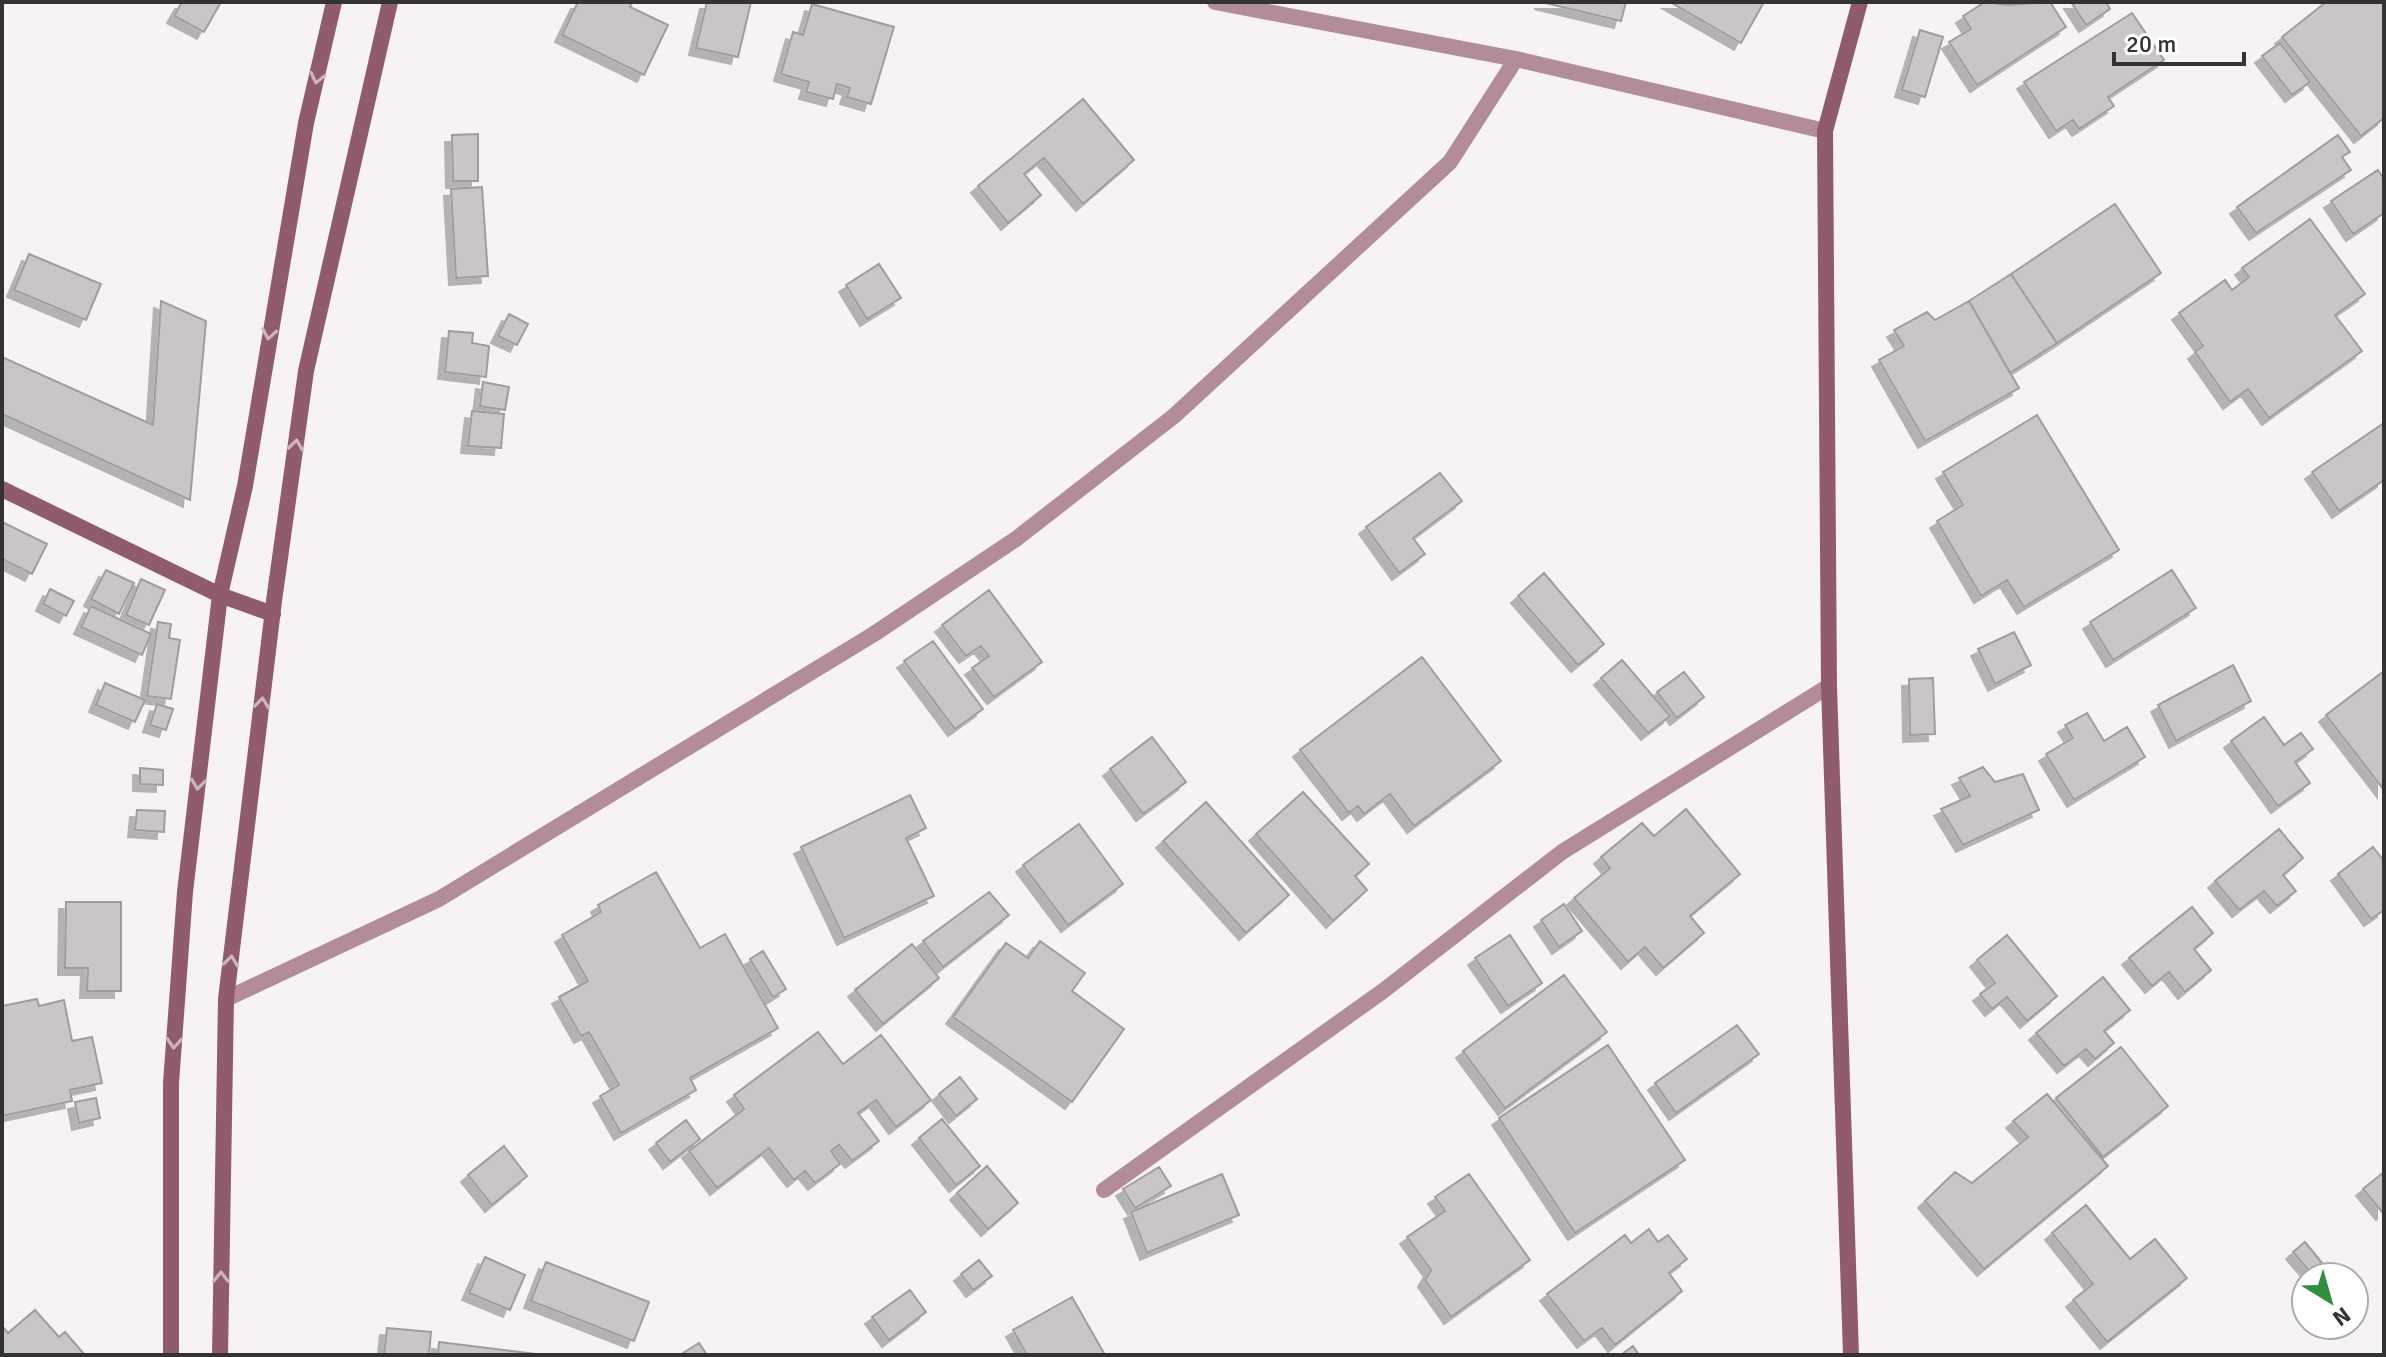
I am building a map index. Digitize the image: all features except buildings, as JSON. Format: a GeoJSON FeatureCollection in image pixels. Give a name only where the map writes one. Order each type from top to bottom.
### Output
{"type":"FeatureCollection","features":[{"type":"Feature","properties":{"kind":"main road"},"geometry":{"type":"LineString","coordinates":[[171,1355],[171,1083],[185,892],[220,595],[245,486],[306,123],[334,2]]}},
{"type":"Feature","properties":{"kind":"main road"},"geometry":{"type":"LineString","coordinates":[[220,1355],[226,999],[273,614],[306,371],[390,2]]}},
{"type":"Feature","properties":{"kind":"main road"},"geometry":{"type":"LineString","coordinates":[[1851,1355],[1829,686],[1825,131],[1860,2]]}},
{"type":"Feature","properties":{"kind":"main road"},"geometry":{"type":"LineString","coordinates":[[2,489],[220,595],[273,614]]}},
{"type":"Feature","properties":{"kind":"street"},"geometry":{"type":"LineString","coordinates":[[1222,3],[1516,59],[1825,131]]}},
{"type":"Feature","properties":{"kind":"street"},"geometry":{"type":"LineString","coordinates":[[226,999],[439,899],[874,634],[1016,539],[1174,416],[1450,162],[1516,59]]}},
{"type":"Feature","properties":{"kind":"street"},"geometry":{"type":"LineString","coordinates":[[1104,1190],[1383,991],[1562,852],[1829,686]]}}]}
